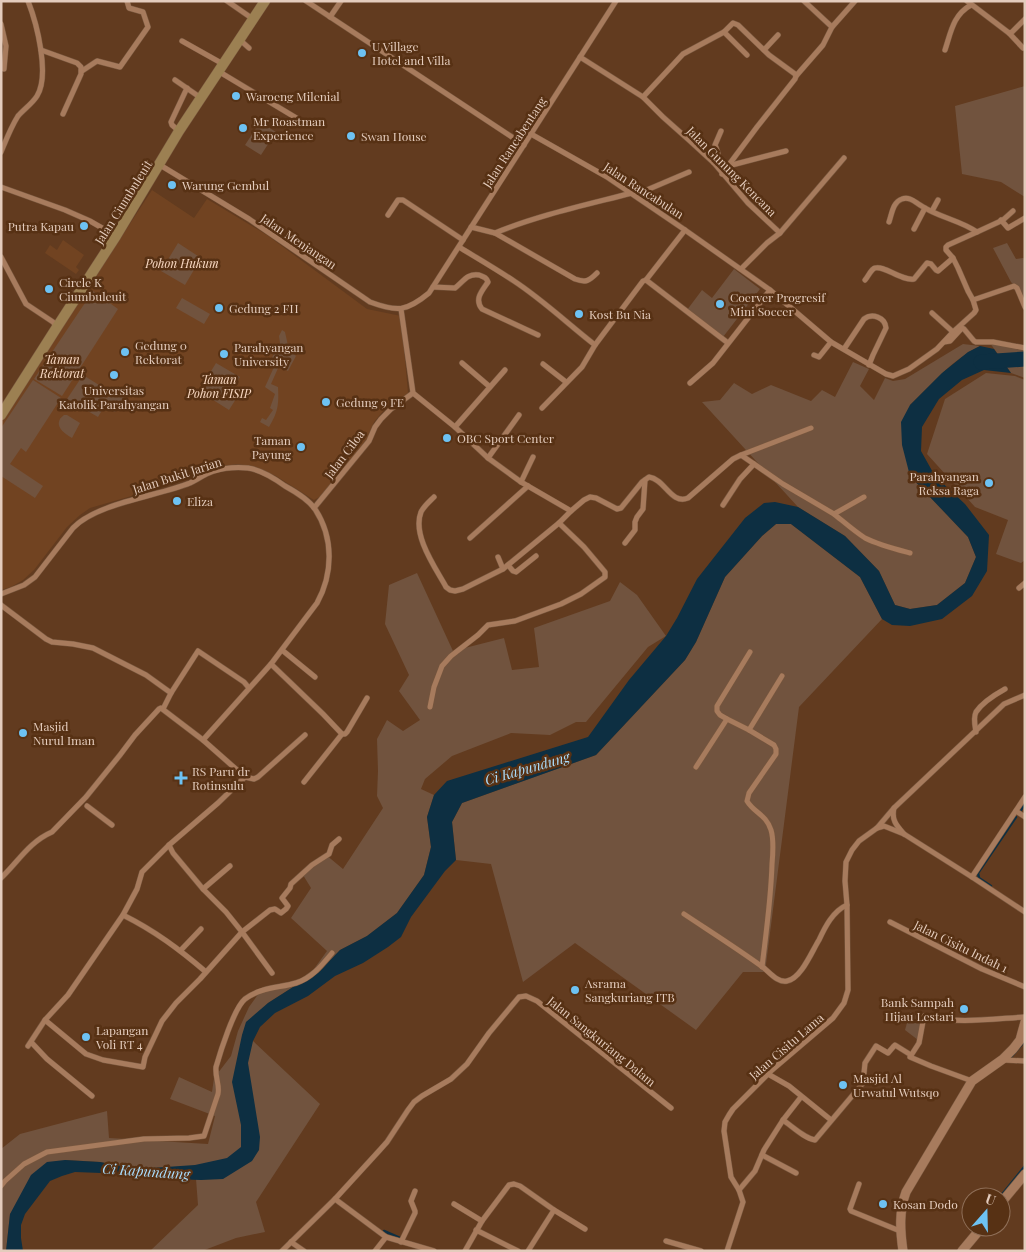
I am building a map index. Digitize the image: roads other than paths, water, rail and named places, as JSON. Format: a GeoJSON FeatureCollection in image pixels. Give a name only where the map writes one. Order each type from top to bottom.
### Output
{"type":"FeatureCollection","features":[{"type":"Feature","properties":{"kind":"main road","name":"Jalan Ciumbuleuit"},"geometry":{"type":"LineString","coordinates":[[1,415],[116,236],[179,131],[265,1]]}},
{"type":"Feature","properties":{"kind":"street"},"geometry":{"type":"LineString","coordinates":[[1,152],[19,115],[38,95],[41,84],[43,62],[34,16],[28,1]]}},
{"type":"Feature","properties":{"kind":"street"},"geometry":{"type":"LineString","coordinates":[[63,114],[82,71],[97,61],[120,67],[148,26],[143,12],[129,8],[127,1]]}},
{"type":"Feature","properties":{"kind":"street"},"geometry":{"type":"LineString","coordinates":[[227,1],[253,19]]}},
{"type":"Feature","properties":{"kind":"street"},"geometry":{"type":"LineString","coordinates":[[306,1],[524,145]]}},
{"type":"Feature","properties":{"kind":"street"},"geometry":{"type":"LineString","coordinates":[[330,18],[341,1]]}},
{"type":"Feature","properties":{"kind":"street","name":"Jalan Rancabentang"},"geometry":{"type":"LineString","coordinates":[[401,309],[411,306],[429,293],[616,1]]}},
{"type":"Feature","properties":{"kind":"street"},"geometry":{"type":"LineString","coordinates":[[804,1],[832,27]]}},
{"type":"Feature","properties":{"kind":"street"},"geometry":{"type":"LineString","coordinates":[[722,174],[796,76],[823,45],[832,27],[856,1]]}},
{"type":"Feature","properties":{"kind":"street"},"geometry":{"type":"LineString","coordinates":[[945,50],[958,14],[969,3],[1009,33],[1023,48]]}},
{"type":"Feature","properties":{"kind":"street"},"geometry":{"type":"LineString","coordinates":[[1009,33],[1025,20]]}},
{"type":"Feature","properties":{"kind":"street"},"geometry":{"type":"LineString","coordinates":[[643,97],[683,54],[724,32],[735,23],[796,76]]}},
{"type":"Feature","properties":{"kind":"street"},"geometry":{"type":"LineString","coordinates":[[1,24],[6,46],[4,69]]}},
{"type":"Feature","properties":{"kind":"street"},"geometry":{"type":"LineString","coordinates":[[724,32],[747,54]]}},
{"type":"Feature","properties":{"kind":"street"},"geometry":{"type":"LineString","coordinates":[[764,50],[778,35]]}},
{"type":"Feature","properties":{"kind":"street"},"geometry":{"type":"LineString","coordinates":[[240,40],[249,48]]}},
{"type":"Feature","properties":{"kind":"street"},"geometry":{"type":"LineString","coordinates":[[182,41],[303,122]]}},
{"type":"Feature","properties":{"kind":"street"},"geometry":{"type":"LineString","coordinates":[[41,50],[77,63],[82,71]]}},
{"type":"Feature","properties":{"kind":"street","name":"Jalan Gunung Kencana"},"geometry":{"type":"LineString","coordinates":[[580,57],[643,97],[714,163],[748,203],[780,233],[741,269]]}},
{"type":"Feature","properties":{"kind":"street"},"geometry":{"type":"LineString","coordinates":[[175,80],[201,98]]}},
{"type":"Feature","properties":{"kind":"street"},"geometry":{"type":"LineString","coordinates":[[179,131],[171,122],[187,88]]}},
{"type":"Feature","properties":{"kind":"street"},"geometry":{"type":"LineString","coordinates":[[714,163],[718,156],[716,145],[721,131]]}},
{"type":"Feature","properties":{"kind":"street","name":"Jalan Rancabulan"},"geometry":{"type":"LineString","coordinates":[[531,134],[633,194],[770,290],[831,342],[886,374],[893,376],[909,369],[944,342]]}},
{"type":"Feature","properties":{"kind":"street"},"geometry":{"type":"LineString","coordinates":[[728,166],[786,151]]}},
{"type":"Feature","properties":{"kind":"street"},"geometry":{"type":"LineString","coordinates":[[780,233],[844,158]]}},
{"type":"Feature","properties":{"kind":"street","name":"Jalan Menjangan"},"geometry":{"type":"LineString","coordinates":[[160,164],[249,219],[370,302],[385,307],[401,309]]}},
{"type":"Feature","properties":{"kind":"street"},"geometry":{"type":"LineString","coordinates":[[496,233],[546,216],[633,194],[689,172]]}},
{"type":"Feature","properties":{"kind":"street"},"geometry":{"type":"LineString","coordinates":[[1,187],[65,210],[116,236]]}},
{"type":"Feature","properties":{"kind":"street"},"geometry":{"type":"LineString","coordinates":[[889,222],[894,206],[901,199],[905,198],[955,222],[966,225],[977,232]]}},
{"type":"Feature","properties":{"kind":"street"},"geometry":{"type":"LineString","coordinates":[[388,215],[398,200],[405,200],[463,240]]}},
{"type":"Feature","properties":{"kind":"street"},"geometry":{"type":"LineString","coordinates":[[932,211],[938,200]]}},
{"type":"Feature","properties":{"kind":"street"},"geometry":{"type":"LineString","coordinates":[[914,229],[925,208]]}},
{"type":"Feature","properties":{"kind":"street"},"geometry":{"type":"LineString","coordinates":[[944,342],[976,310],[953,258],[946,250],[946,247],[1001,220],[1013,211]]}},
{"type":"Feature","properties":{"kind":"street"},"geometry":{"type":"LineString","coordinates":[[1001,220],[1008,228],[1025,218]]}},
{"type":"Feature","properties":{"kind":"street"},"geometry":{"type":"LineString","coordinates":[[471,227],[496,233],[575,279],[587,281],[598,273]]}},
{"type":"Feature","properties":{"kind":"street"},"geometry":{"type":"LineString","coordinates":[[542,408],[582,367],[595,345],[643,281],[646,280],[685,230]]}},
{"type":"Feature","properties":{"kind":"street"},"geometry":{"type":"LineString","coordinates":[[459,247],[515,281],[550,307],[595,345]]}},
{"type":"Feature","properties":{"kind":"street"},"geometry":{"type":"LineString","coordinates":[[1,257],[26,304],[53,322],[57,327]]}},
{"type":"Feature","properties":{"kind":"street"},"geometry":{"type":"LineString","coordinates":[[865,280],[873,268],[882,269],[902,278],[914,279],[927,263],[938,270],[953,258]]}},
{"type":"Feature","properties":{"kind":"street"},"geometry":{"type":"LineString","coordinates":[[433,287],[455,288],[470,275],[474,274],[484,277],[488,282],[478,297],[478,302],[482,309],[538,335]]}},
{"type":"Feature","properties":{"kind":"street"},"geometry":{"type":"LineString","coordinates":[[646,280],[728,343]]}},
{"type":"Feature","properties":{"kind":"street"},"geometry":{"type":"LineString","coordinates":[[973,300],[1014,286],[1025,307]]}},
{"type":"Feature","properties":{"kind":"street"},"geometry":{"type":"LineString","coordinates":[[690,383],[713,363],[770,290]]}},
{"type":"Feature","properties":{"kind":"street"},"geometry":{"type":"LineString","coordinates":[[401,309],[412,393],[455,427],[488,458],[521,482],[571,511]]}},
{"type":"Feature","properties":{"kind":"street"},"geometry":{"type":"LineString","coordinates":[[932,313],[953,332]]}},
{"type":"Feature","properties":{"kind":"street"},"geometry":{"type":"LineString","coordinates":[[844,349],[868,316],[874,316],[883,320],[886,328],[869,365]]}},
{"type":"Feature","properties":{"kind":"street"},"geometry":{"type":"LineString","coordinates":[[944,342],[950,341],[962,328],[976,342],[993,342],[1025,348]]}},
{"type":"Feature","properties":{"kind":"street"},"geometry":{"type":"LineString","coordinates":[[814,355],[818,357],[831,342]]}},
{"type":"Feature","properties":{"kind":"street"},"geometry":{"type":"LineString","coordinates":[[462,363],[490,386]]}},
{"type":"Feature","properties":{"kind":"street"},"geometry":{"type":"LineString","coordinates":[[543,364],[566,382]]}},
{"type":"Feature","properties":{"kind":"street"},"geometry":{"type":"LineString","coordinates":[[455,427],[505,370]]}},
{"type":"Feature","properties":{"kind":"street","name":"Jalan Ciloa"},"geometry":{"type":"LineString","coordinates":[[314,508],[369,441],[381,419],[412,393]]}},
{"type":"Feature","properties":{"kind":"street"},"geometry":{"type":"LineString","coordinates":[[488,458],[519,415]]}},
{"type":"Feature","properties":{"kind":"street"},"geometry":{"type":"LineString","coordinates":[[434,496],[422,510],[419,522],[420,532],[423,545],[446,586],[450,590],[455,591],[463,589],[503,569],[584,500],[590,497],[596,498],[617,509],[621,508],[649,477],[655,478],[677,499],[683,500],[688,498],[732,459],[811,428]]}},
{"type":"Feature","properties":{"kind":"street"},"geometry":{"type":"LineString","coordinates":[[741,455],[783,484],[834,514],[857,533],[879,544],[910,553]]}},
{"type":"Feature","properties":{"kind":"street"},"geometry":{"type":"LineString","coordinates":[[521,482],[534,457]]}},
{"type":"Feature","properties":{"kind":"street"},"geometry":{"type":"LineString","coordinates":[[723,505],[740,479],[754,464]]}},
{"type":"Feature","properties":{"kind":"street","name":"Jalan Bukit Jarian"},"geometry":{"type":"LineString","coordinates":[[1,594],[24,585],[35,577],[77,524],[89,516],[122,503],[191,482],[214,471],[235,468],[254,469],[296,492],[314,508],[328,537],[330,560],[322,594],[271,664],[203,740]]}},
{"type":"Feature","properties":{"kind":"street"},"geometry":{"type":"LineString","coordinates":[[625,543],[635,530],[637,516],[643,509],[645,480]]}},
{"type":"Feature","properties":{"kind":"street"},"geometry":{"type":"LineString","coordinates":[[470,538],[528,486]]}},
{"type":"Feature","properties":{"kind":"street"},"geometry":{"type":"LineString","coordinates":[[834,514],[864,497]]}},
{"type":"Feature","properties":{"kind":"street"},"geometry":{"type":"LineString","coordinates":[[430,707],[434,687],[442,666],[451,656],[478,636],[488,625],[515,621],[561,604],[581,594],[605,578],[605,572],[559,522]]}},
{"type":"Feature","properties":{"kind":"street"},"geometry":{"type":"LineString","coordinates":[[508,564],[516,572],[536,556]]}},
{"type":"Feature","properties":{"kind":"street"},"geometry":{"type":"LineString","coordinates":[[498,557],[503,569]]}},
{"type":"Feature","properties":{"kind":"street"},"geometry":{"type":"LineString","coordinates":[[1019,588],[1025,583]]}},
{"type":"Feature","properties":{"kind":"street"},"geometry":{"type":"LineString","coordinates":[[1,605],[46,639],[52,642],[93,648],[146,675],[171,693]]}},
{"type":"Feature","properties":{"kind":"street"},"geometry":{"type":"LineString","coordinates":[[282,650],[315,677]]}},
{"type":"Feature","properties":{"kind":"street"},"geometry":{"type":"LineString","coordinates":[[163,709],[198,651],[244,682],[249,688]]}},
{"type":"Feature","properties":{"kind":"street"},"geometry":{"type":"LineString","coordinates":[[750,652],[717,706],[717,712],[774,745],[776,749],[776,754],[749,793],[747,801],[750,806],[764,816],[771,829],[773,842],[772,884],[762,967]]}},
{"type":"Feature","properties":{"kind":"street"},"geometry":{"type":"LineString","coordinates":[[271,664],[342,734]]}},
{"type":"Feature","properties":{"kind":"street"},"geometry":{"type":"LineString","coordinates":[[749,730],[782,676]]}},
{"type":"Feature","properties":{"kind":"street"},"geometry":{"type":"LineString","coordinates":[[976,732],[974,720],[976,713],[1005,689]]}},
{"type":"Feature","properties":{"kind":"street","name":"Jalan Cisitu Lama"},"geometry":{"type":"LineString","coordinates":[[727,1251],[743,1202],[731,1176],[725,1139],[725,1122],[733,1109],[768,1074],[833,1018],[844,1003],[848,990],[845,881],[846,862],[852,850],[859,840],[877,828],[894,808],[1004,704],[1025,695]]}},
{"type":"Feature","properties":{"kind":"street"},"geometry":{"type":"LineString","coordinates":[[304,782],[342,734],[347,732],[367,698]]}},
{"type":"Feature","properties":{"kind":"street"},"geometry":{"type":"LineString","coordinates":[[1,878],[29,847],[57,827],[86,797],[148,720],[161,708],[203,740],[245,777],[254,779],[305,736]]}},
{"type":"Feature","properties":{"kind":"street"},"geometry":{"type":"LineString","coordinates":[[696,767],[727,719]]}},
{"type":"Feature","properties":{"kind":"street"},"geometry":{"type":"LineString","coordinates":[[92,1096],[29,1044],[45,1020],[68,995],[123,915],[137,889],[142,872],[169,845],[245,777]]}},
{"type":"Feature","properties":{"kind":"street"},"geometry":{"type":"LineString","coordinates":[[972,877],[1025,797]]}},
{"type":"Feature","properties":{"kind":"street"},"geometry":{"type":"LineString","coordinates":[[87,806],[112,825]]}},
{"type":"Feature","properties":{"kind":"street"},"geometry":{"type":"LineString","coordinates":[[894,808],[892,815],[894,823],[904,834]]}},
{"type":"Feature","properties":{"kind":"street"},"geometry":{"type":"LineString","coordinates":[[1016,811],[1025,817]]}},
{"type":"Feature","properties":{"kind":"street"},"geometry":{"type":"LineString","coordinates":[[877,828],[884,826],[904,834],[1025,912]]}},
{"type":"Feature","properties":{"kind":"street"},"geometry":{"type":"LineString","coordinates":[[45,1020],[86,1054],[103,1060],[143,1067],[145,1057],[162,1021],[176,1002],[242,932],[270,910],[275,909],[280,913],[286,909],[288,906],[282,898],[291,884],[329,854],[332,846],[339,839]]}},
{"type":"Feature","properties":{"kind":"street"},"geometry":{"type":"LineString","coordinates":[[169,845],[203,889],[226,912],[272,973]]}},
{"type":"Feature","properties":{"kind":"street"},"geometry":{"type":"LineString","coordinates":[[203,889],[230,866]]}},
{"type":"Feature","properties":{"kind":"street"},"geometry":{"type":"LineString","coordinates":[[684,914],[778,980],[787,981],[792,979],[808,963],[824,930],[841,908],[847,905]]}},
{"type":"Feature","properties":{"kind":"street"},"geometry":{"type":"LineString","coordinates":[[123,915],[146,926],[181,950],[206,972]]}},
{"type":"Feature","properties":{"kind":"street","name":"Jalan Cisitu Indah 1"},"geometry":{"type":"LineString","coordinates":[[890,922],[982,969],[1025,987]]}},
{"type":"Feature","properties":{"kind":"street"},"geometry":{"type":"LineString","coordinates":[[181,950],[201,930]]}},
{"type":"Feature","properties":{"kind":"street"},"geometry":{"type":"LineString","coordinates":[[1,1186],[24,1164],[47,1152],[144,1139],[204,1136],[219,1090],[215,1075],[216,1067],[237,1010],[244,1000],[257,992],[276,986],[298,983],[315,973],[332,953]]}},
{"type":"Feature","properties":{"kind":"street","name":"Jalan Sangkuriang Dalam"},"geometry":{"type":"LineString","coordinates":[[335,1200],[387,1142],[414,1102],[451,1079],[467,1064],[489,1033],[519,997],[526,996],[537,1001],[671,1108]]}},
{"type":"Feature","properties":{"kind":"street"},"geometry":{"type":"LineString","coordinates":[[910,1056],[919,1043],[924,1016],[959,1021],[1025,1017]]}},
{"type":"Feature","properties":{"kind":"street"},"geometry":{"type":"LineString","coordinates":[[903,1251],[900,1212],[906,1192],[972,1081],[1003,1060],[1017,1045],[1025,1022]]}},
{"type":"Feature","properties":{"kind":"street"},"geometry":{"type":"LineString","coordinates":[[783,1120],[812,1140],[816,1140],[863,1083],[865,1063],[876,1046],[888,1053],[895,1046],[930,1066],[972,1081]]}},
{"type":"Feature","properties":{"kind":"street"},"geometry":{"type":"LineString","coordinates":[[1003,1060],[1025,1061]]}},
{"type":"Feature","properties":{"kind":"street"},"geometry":{"type":"LineString","coordinates":[[768,1074],[789,1086],[831,1120]]}},
{"type":"Feature","properties":{"kind":"street"},"geometry":{"type":"LineString","coordinates":[[739,1190],[755,1171],[764,1150],[783,1120],[801,1097]]}},
{"type":"Feature","properties":{"kind":"street"},"geometry":{"type":"LineString","coordinates":[[762,1155],[796,1173]]}},
{"type":"Feature","properties":{"kind":"street"},"geometry":{"type":"LineString","coordinates":[[1011,1191],[1025,1174]]}},
{"type":"Feature","properties":{"kind":"street"},"geometry":{"type":"LineString","coordinates":[[465,1251],[482,1221],[509,1185],[514,1184],[520,1186],[585,1229]]}},
{"type":"Feature","properties":{"kind":"street"},"geometry":{"type":"LineString","coordinates":[[859,1184],[850,1208],[851,1211],[900,1231]]}},
{"type":"Feature","properties":{"kind":"street"},"geometry":{"type":"LineString","coordinates":[[401,1242],[415,1213],[411,1201],[415,1191]]}},
{"type":"Feature","properties":{"kind":"street"},"geometry":{"type":"LineString","coordinates":[[282,1251],[335,1200],[386,1237],[434,1251]]}},
{"type":"Feature","properties":{"kind":"street"},"geometry":{"type":"LineString","coordinates":[[454,1204],[482,1221]]}},
{"type":"Feature","properties":{"kind":"street"},"geometry":{"type":"LineString","coordinates":[[528,1251],[554,1210]]}},
{"type":"Feature","properties":{"kind":"street"},"geometry":{"type":"LineString","coordinates":[[476,1230],[518,1251]]}},
{"type":"Feature","properties":{"kind":"street"},"geometry":{"type":"LineString","coordinates":[[374,1251],[386,1237]]}},
{"type":"Feature","properties":{"kind":"street"},"geometry":{"type":"LineString","coordinates":[[962,1251],[974,1237]]}},
{"type":"Feature","properties":{"kind":"street"},"geometry":{"type":"LineString","coordinates":[[666,1241],[701,1251]]}},
{"type":"Feature","properties":{"kind":"street"},"geometry":{"type":"LineString","coordinates":[[291,1242],[304,1251]]}},
{"type":"Feature","properties":{"kind":"water"},"geometry":{"type":"Polygon","coordinates":[[[980,346],[994,349],[1011,373],[984,370],[962,380],[939,399],[922,427],[921,451],[935,476],[965,504],[989,535],[987,571],[972,596],[942,619],[910,626],[892,625],[882,619],[860,577],[791,524],[776,524],[762,536],[725,577],[696,642],[685,660],[596,755],[462,803],[452,822],[456,860],[445,871],[411,917],[401,937],[363,963],[335,976],[308,996],[275,1013],[260,1027],[253,1041],[248,1063],[260,1137],[259,1150],[252,1161],[223,1179],[171,1179],[75,1172],[62,1176],[50,1181],[25,1214],[21,1225],[23,1251],[6,1251],[10,1214],[31,1175],[47,1162],[65,1160],[100,1162],[137,1169],[195,1165],[227,1158],[241,1147],[241,1125],[232,1082],[246,1022],[268,1003],[315,973],[318,973],[340,950],[367,936],[397,913],[424,875],[431,847],[427,817],[434,795],[447,781],[588,737],[629,680],[666,636],[697,579],[745,518],[764,503],[775,502],[798,507],[845,536],[879,571],[895,605],[910,609],[937,605],[965,583],[976,557],[968,537],[910,476],[902,445],[901,422],[910,405],[942,373],[968,352],[980,346]]]}},
{"type":"Feature","properties":{"kind":"waterway","name":"Ci Kapundung"},"geometry":{"type":"LineString","coordinates":[[981,362],[1025,359]]}},
{"type":"Feature","properties":{"kind":"waterway"},"geometry":{"type":"LineString","coordinates":[[1020,812],[1025,803]]}},
{"type":"Feature","properties":{"kind":"waterway"},"geometry":{"type":"LineString","coordinates":[[991,886],[979,878],[978,873],[1016,817]]}},
{"type":"Feature","properties":{"kind":"waterway"},"geometry":{"type":"LineString","coordinates":[[1011,1057],[1023,1043]]}},
{"type":"Feature","properties":{"kind":"waterway"},"geometry":{"type":"LineString","coordinates":[[1008,1187],[1025,1166]]}},
{"type":"Feature","properties":{"kind":"waterway"},"geometry":{"type":"LineString","coordinates":[[384,1231],[400,1238]]}},
{"type":"Feature","properties":{"kind":"place","name":"U Village Hotel and Villa"},"geometry":{"type":"Point","coordinates":[362,53]}},
{"type":"Feature","properties":{"kind":"place","name":"Waroeng Milenial"},"geometry":{"type":"Point","coordinates":[236,96]}},
{"type":"Feature","properties":{"kind":"place","name":"Mr Roastman Experience"},"geometry":{"type":"Point","coordinates":[243,128]}},
{"type":"Feature","properties":{"kind":"place","name":"Swan House"},"geometry":{"type":"Point","coordinates":[351,136]}},
{"type":"Feature","properties":{"kind":"place","name":"Warung Gembul"},"geometry":{"type":"Point","coordinates":[172,185]}},
{"type":"Feature","properties":{"kind":"place","name":"Putra Kapau"},"geometry":{"type":"Point","coordinates":[84,226]}},
{"type":"Feature","properties":{"kind":"place","name":"Circle K Ciumbuleuit"},"geometry":{"type":"Point","coordinates":[49,289]}},
{"type":"Feature","properties":{"kind":"place","name":"Coerver Progresif Mini Soccer"},"geometry":{"type":"Point","coordinates":[720,304]}},
{"type":"Feature","properties":{"kind":"place","name":"Gedung 2 FH"},"geometry":{"type":"Point","coordinates":[219,308]}},
{"type":"Feature","properties":{"kind":"place","name":"Kost Bu Nia"},"geometry":{"type":"Point","coordinates":[579,314]}},
{"type":"Feature","properties":{"kind":"place","name":"Gedung 0 Rektorat"},"geometry":{"type":"Point","coordinates":[125,352]}},
{"type":"Feature","properties":{"kind":"place","name":"Parahyangan University"},"geometry":{"type":"Point","coordinates":[224,354]}},
{"type":"Feature","properties":{"kind":"place","name":"Universitas Katolik Parahyangan"},"geometry":{"type":"Point","coordinates":[114,375]}},
{"type":"Feature","properties":{"kind":"place","name":"Gedung 9 FE"},"geometry":{"type":"Point","coordinates":[326,402]}},
{"type":"Feature","properties":{"kind":"place","name":"OBC Sport Center"},"geometry":{"type":"Point","coordinates":[447,438]}},
{"type":"Feature","properties":{"kind":"place","name":"Taman Payung"},"geometry":{"type":"Point","coordinates":[301,447]}},
{"type":"Feature","properties":{"kind":"place","name":"Parahyangan Reksa Raga"},"geometry":{"type":"Point","coordinates":[989,483]}},
{"type":"Feature","properties":{"kind":"place","name":"Eliza"},"geometry":{"type":"Point","coordinates":[177,501]}},
{"type":"Feature","properties":{"kind":"place","name":"Masjid Nurul Iman"},"geometry":{"type":"Point","coordinates":[23,733]}},
{"type":"Feature","properties":{"kind":"place","name":"RS Paru dr Rotinsulu"},"geometry":{"type":"Point","coordinates":[181,778]}},
{"type":"Feature","properties":{"kind":"place","name":"Asrama Sangkuriang ITB"},"geometry":{"type":"Point","coordinates":[575,990]}},
{"type":"Feature","properties":{"kind":"place","name":"Bank Sampah Hijau Lestari"},"geometry":{"type":"Point","coordinates":[964,1009]}},
{"type":"Feature","properties":{"kind":"place","name":"Lapangan Voli RT 4"},"geometry":{"type":"Point","coordinates":[86,1037]}},
{"type":"Feature","properties":{"kind":"place","name":"Masjid Al Urwatul Wutsqo"},"geometry":{"type":"Point","coordinates":[843,1085]}},
{"type":"Feature","properties":{"kind":"place","name":"Kosan Dodo"},"geometry":{"type":"Point","coordinates":[883,1204]}},
{"type":"Feature","properties":{"kind":"park label","name":"Pohon Hukum"},"geometry":{"type":"Point","coordinates":[182,263]}},
{"type":"Feature","properties":{"kind":"park label","name":"Taman Rektorat"},"geometry":{"type":"Point","coordinates":[62,366]}},
{"type":"Feature","properties":{"kind":"park label","name":"Taman Pohon FISIP"},"geometry":{"type":"Point","coordinates":[219,386]}}]}
